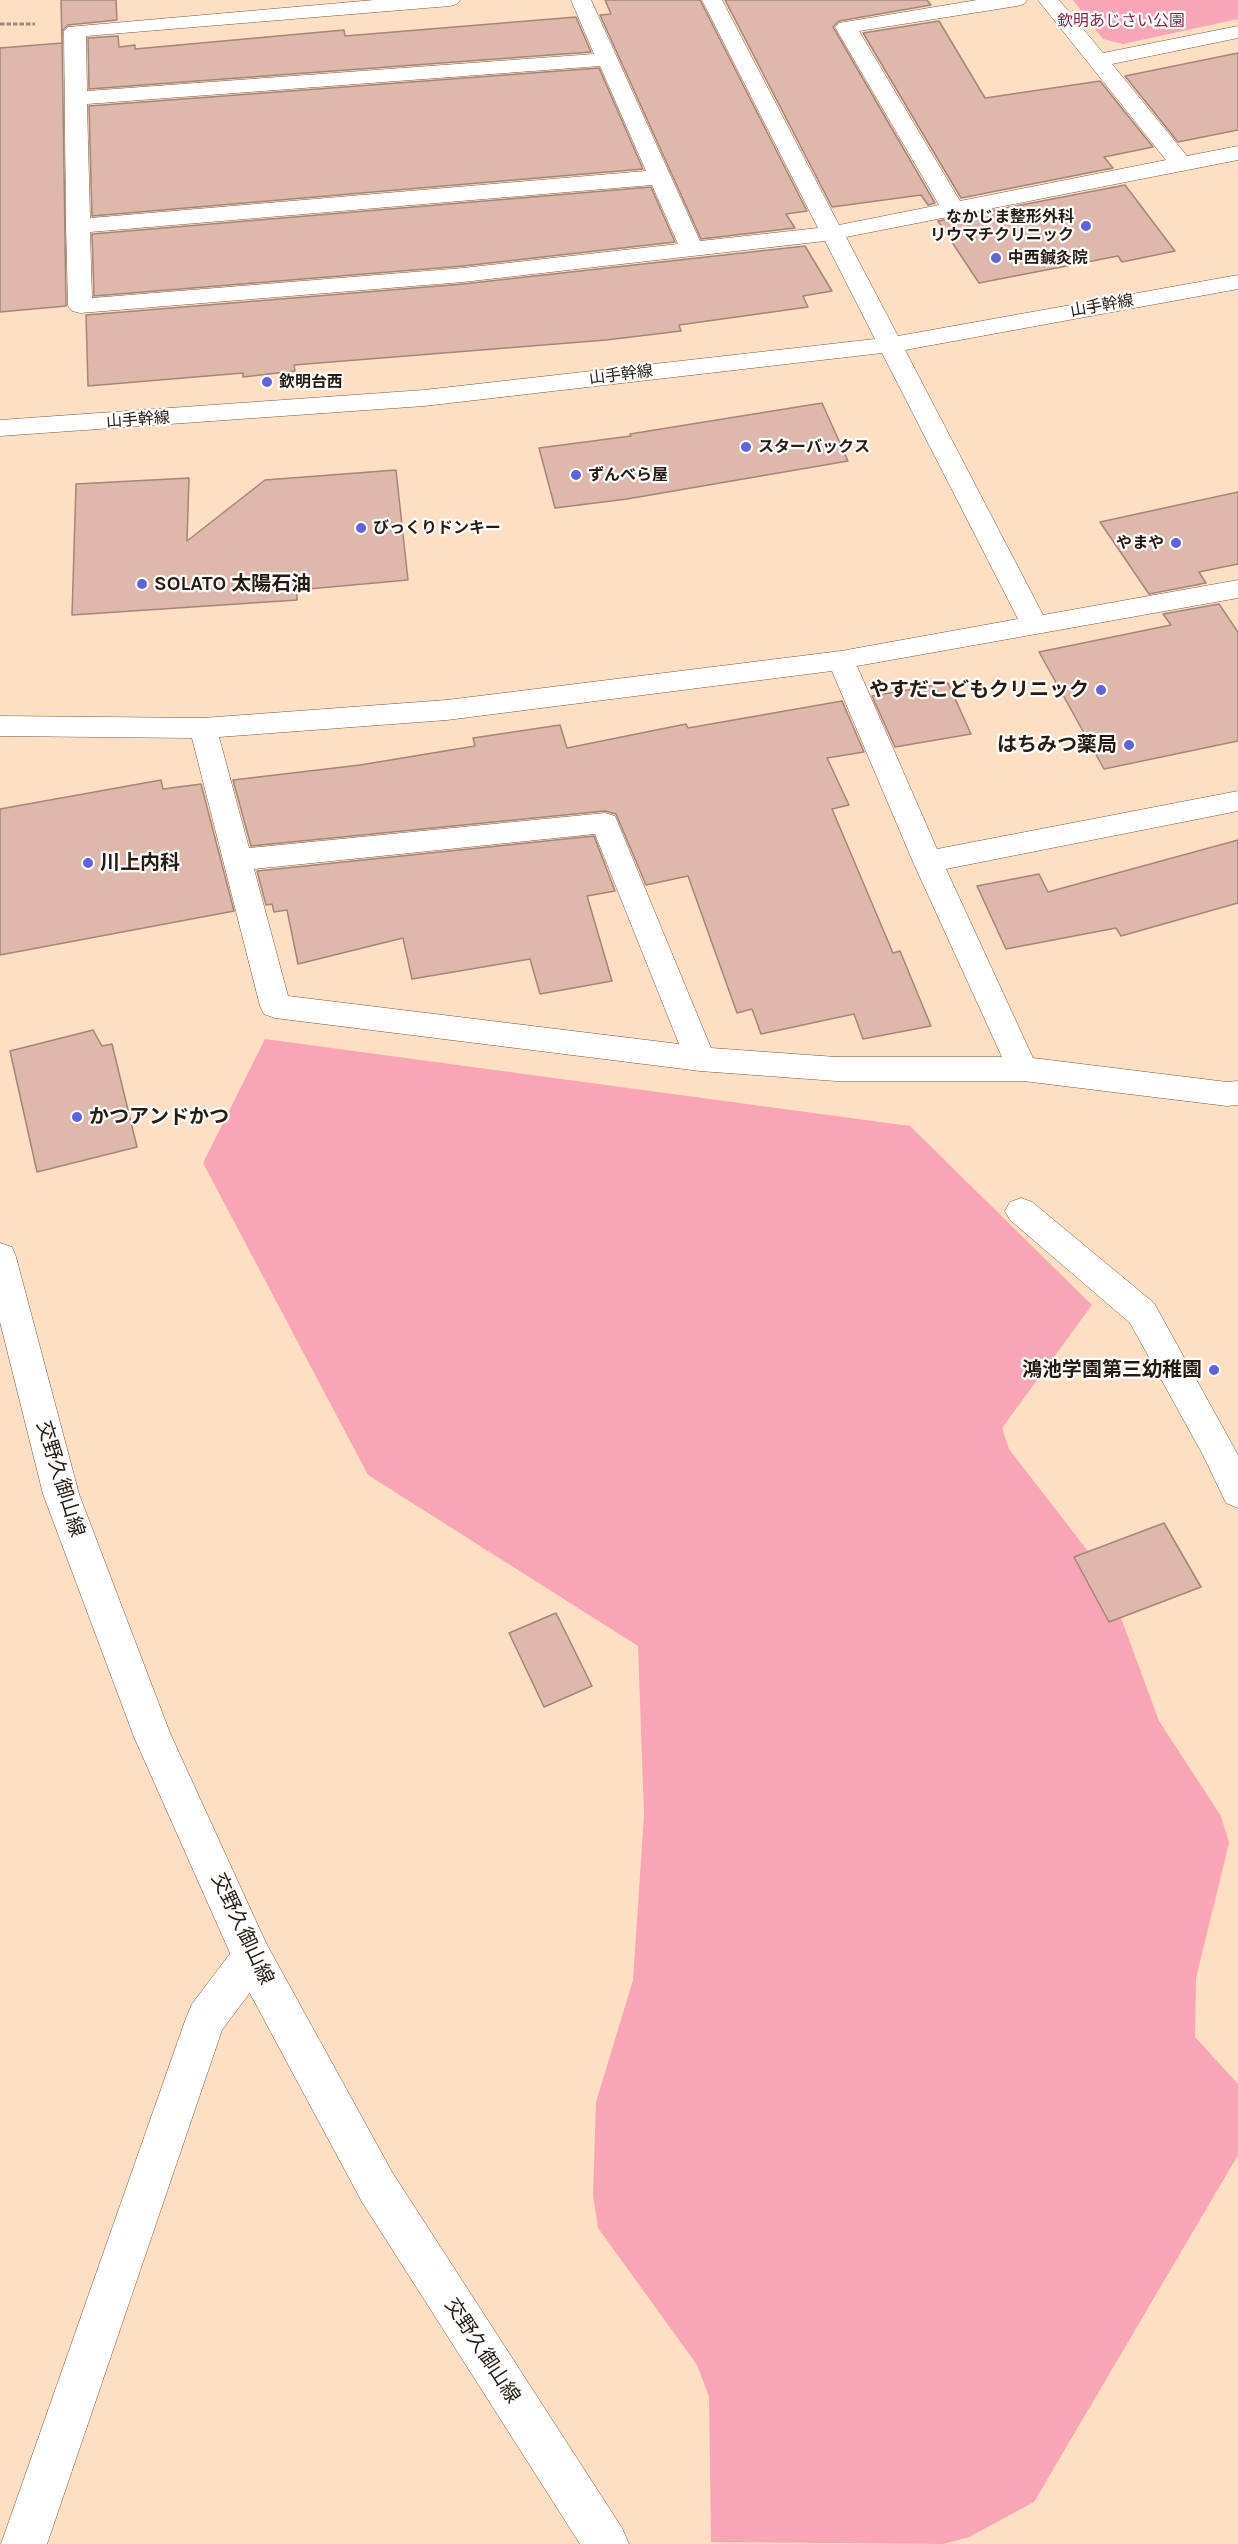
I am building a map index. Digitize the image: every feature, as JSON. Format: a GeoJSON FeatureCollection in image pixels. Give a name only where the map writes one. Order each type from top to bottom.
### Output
{"type":"FeatureCollection","features":[{"type":"Feature","properties":{"kind":"street"},"geometry":{"type":"LineString","coordinates":[[450,0],[371,3],[75,31],[80,306],[463,275],[833,233],[1238,153]]}},
{"type":"Feature","properties":{"kind":"street"},"geometry":{"type":"LineString","coordinates":[[581,0],[692,248]]}},
{"type":"Feature","properties":{"kind":"street"},"geometry":{"type":"LineString","coordinates":[[712,0],[1035,626]]}},
{"type":"Feature","properties":{"kind":"street"},"geometry":{"type":"LineString","coordinates":[[953,209],[846,27],[946,5],[1017,0]]}},
{"type":"Feature","properties":{"kind":"street"},"geometry":{"type":"LineString","coordinates":[[1048,0],[1181,164]]}},
{"type":"Feature","properties":{"kind":"street"},"geometry":{"type":"LineString","coordinates":[[1098,61],[1238,32]]}},
{"type":"Feature","properties":{"kind":"street"},"geometry":{"type":"LineString","coordinates":[[76,98],[608,59]]}},
{"type":"Feature","properties":{"kind":"street"},"geometry":{"type":"LineString","coordinates":[[78,226],[661,177]]}},
{"type":"Feature","properties":{"kind":"street","name":"山手幹線"},"geometry":{"type":"LineString","coordinates":[[0,429],[424,398],[891,345],[1238,282]]}},
{"type":"Feature","properties":{"kind":"street"},"geometry":{"type":"LineString","coordinates":[[0,726],[203,728],[447,710],[841,660],[1238,589]]}},
{"type":"Feature","properties":{"kind":"street"},"geometry":{"type":"LineString","coordinates":[[841,660],[928,862],[1023,1069]]}},
{"type":"Feature","properties":{"kind":"street"},"geometry":{"type":"LineString","coordinates":[[203,728],[275,1006],[700,1059],[836,1069],[1023,1069],[1227,1094],[1238,1093]]}},
{"type":"Feature","properties":{"kind":"street"},"geometry":{"type":"LineString","coordinates":[[928,862],[1238,801]]}},
{"type":"Feature","properties":{"kind":"street"},"geometry":{"type":"LineString","coordinates":[[238,860],[605,823],[700,1059]]}},
{"type":"Feature","properties":{"kind":"street"},"geometry":{"type":"LineString","coordinates":[[1021,1211],[1142,1313],[1216,1444],[1238,1492]]}},
{"type":"Feature","properties":{"kind":"street","name":"交野久御山線"},"geometry":{"type":"LineString","coordinates":[[0,1257],[61,1494],[153,1737],[252,1957],[378,2187],[606,2544]]}},
{"type":"Feature","properties":{"kind":"street"},"geometry":{"type":"LineString","coordinates":[[24,2544],[206,2018],[252,1957]]}},
{"type":"Feature","properties":{"kind":"green space","name":"欽明あじさい公園"},"geometry":{"type":"Polygon","coordinates":[[[1073,0],[1238,0],[1238,19],[1123,44],[1103,39],[1073,0]]]}},
{"type":"Feature","properties":{"kind":"green space"},"geometry":{"type":"Polygon","coordinates":[[[265,1039],[910,1126],[1092,1305],[1002,1428],[1009,1449],[1104,1572],[1159,1721],[1221,1816],[1229,1843],[1196,1978],[1195,2037],[1238,2084],[1238,2155],[1034,2502],[969,2537],[943,2544],[711,2542],[709,2397],[697,2365],[598,2228],[593,2195],[596,2102],[633,1980],[644,1815],[638,1646],[368,1475],[203,1163],[265,1039]]]}},
{"type":"Feature","properties":{"kind":"building"},"geometry":{"type":"Polygon","coordinates":[[[61,0],[116,0],[117,20],[68,25],[62,31],[66,306],[0,312],[0,48],[62,43],[61,0]]]}},
{"type":"Feature","properties":{"kind":"building"},"geometry":{"type":"Polygon","coordinates":[[[605,0],[700,0],[807,211],[786,214],[795,228],[701,239],[600,15],[611,14],[605,0]]]}},
{"type":"Feature","properties":{"kind":"building"},"geometry":{"type":"Polygon","coordinates":[[[725,0],[927,0],[931,5],[839,21],[833,27],[935,203],[928,205],[921,195],[832,207],[725,0]]]}},
{"type":"Feature","properties":{"kind":"building"},"geometry":{"type":"Polygon","coordinates":[[[576,17],[591,52],[89,89],[88,38],[118,36],[119,47],[135,45],[135,49],[344,30],[345,36],[576,17]]]}},
{"type":"Feature","properties":{"kind":"building"},"geometry":{"type":"Polygon","coordinates":[[[939,21],[985,98],[1100,81],[1153,147],[1104,157],[1113,168],[961,198],[863,33],[939,21]]]}},
{"type":"Feature","properties":{"kind":"building"},"geometry":{"type":"Polygon","coordinates":[[[1238,53],[1238,130],[1178,142],[1125,76],[1238,53]]]}},
{"type":"Feature","properties":{"kind":"building"},"geometry":{"type":"Polygon","coordinates":[[[599,68],[643,169],[92,216],[89,106],[599,68]]]}},
{"type":"Feature","properties":{"kind":"building"},"geometry":{"type":"Polygon","coordinates":[[[1125,185],[1175,251],[1122,262],[1118,256],[979,283],[938,221],[1125,185]]]}},
{"type":"Feature","properties":{"kind":"building"},"geometry":{"type":"Polygon","coordinates":[[[651,187],[675,242],[463,266],[94,296],[92,234],[651,187]]]}},
{"type":"Feature","properties":{"kind":"building"},"geometry":{"type":"Polygon","coordinates":[[[805,246],[832,291],[803,296],[808,307],[679,325],[681,331],[606,340],[294,365],[295,371],[243,377],[243,373],[88,386],[86,315],[463,284],[805,246]]]}},
{"type":"Feature","properties":{"kind":"building","name":"スターバックス"},"geometry":{"type":"Polygon","coordinates":[[[822,403],[848,461],[627,499],[555,508],[539,448],[631,436],[630,434],[822,403]]]}},
{"type":"Feature","properties":{"kind":"building"},"geometry":{"type":"Polygon","coordinates":[[[396,470],[408,580],[297,590],[297,600],[72,615],[76,484],[189,478],[187,541],[265,480],[396,470]]]}},
{"type":"Feature","properties":{"kind":"building","name":"やまや"},"geometry":{"type":"Polygon","coordinates":[[[1238,492],[1238,564],[1199,572],[1206,583],[1149,594],[1100,522],[1238,492]]]}},
{"type":"Feature","properties":{"kind":"building"},"geometry":{"type":"Polygon","coordinates":[[[1219,604],[1238,632],[1238,741],[1104,769],[1039,652],[1171,625],[1163,614],[1219,604]]]}},
{"type":"Feature","properties":{"kind":"building"},"geometry":{"type":"Polygon","coordinates":[[[948,683],[971,734],[895,747],[872,696],[948,683]]]}},
{"type":"Feature","properties":{"kind":"building"},"geometry":{"type":"Polygon","coordinates":[[[842,701],[864,752],[827,758],[849,805],[832,809],[893,953],[900,951],[931,1026],[863,1039],[854,1014],[761,1034],[752,1009],[737,1013],[688,876],[646,885],[616,814],[605,811],[251,846],[233,780],[360,765],[475,746],[473,738],[560,725],[567,748],[686,724],[688,728],[842,701]]]}},
{"type":"Feature","properties":{"kind":"building","name":"川上内科"},"geometry":{"type":"Polygon","coordinates":[[[161,780],[163,789],[201,784],[234,911],[0,955],[0,809],[161,780]]]}},
{"type":"Feature","properties":{"kind":"building"},"geometry":{"type":"Polygon","coordinates":[[[594,836],[615,891],[587,896],[612,981],[540,994],[530,959],[412,979],[403,938],[298,964],[287,910],[274,912],[272,904],[266,905],[257,871],[594,836]]]}},
{"type":"Feature","properties":{"kind":"building"},"geometry":{"type":"Polygon","coordinates":[[[1238,840],[1238,903],[1121,936],[1116,928],[1006,949],[977,886],[1039,874],[1048,892],[1238,840]]]}},
{"type":"Feature","properties":{"kind":"building","name":"かつアンドかつ"},"geometry":{"type":"Polygon","coordinates":[[[93,1030],[102,1046],[112,1044],[137,1147],[37,1172],[10,1051],[93,1030]]]}},
{"type":"Feature","properties":{"kind":"building"},"geometry":{"type":"Polygon","coordinates":[[[1164,1523],[1201,1587],[1109,1622],[1074,1557],[1164,1523]]]}},
{"type":"Feature","properties":{"kind":"building"},"geometry":{"type":"Polygon","coordinates":[[[556,1613],[592,1686],[544,1707],[509,1633],[556,1613]]]}},
{"type":"Feature","properties":{"kind":"place","name":"なかじま整形外科 リウマチクリニック"},"geometry":{"type":"Point","coordinates":[1086,226]}},
{"type":"Feature","properties":{"kind":"place","name":"中西鍼灸院"},"geometry":{"type":"Point","coordinates":[996,258]}},
{"type":"Feature","properties":{"kind":"place","name":"欽明台西"},"geometry":{"type":"Point","coordinates":[267,382]}},
{"type":"Feature","properties":{"kind":"place","name":"スターバックス"},"geometry":{"type":"Point","coordinates":[746,447]}},
{"type":"Feature","properties":{"kind":"place","name":"ずんべら屋"},"geometry":{"type":"Point","coordinates":[576,475]}},
{"type":"Feature","properties":{"kind":"place","name":"びっくりドンキー"},"geometry":{"type":"Point","coordinates":[361,528]}},
{"type":"Feature","properties":{"kind":"place","name":"やまや"},"geometry":{"type":"Point","coordinates":[1176,543]}},
{"type":"Feature","properties":{"kind":"place","name":"SOLATO 太陽石油"},"geometry":{"type":"Point","coordinates":[142,584]}},
{"type":"Feature","properties":{"kind":"place","name":"やすだこどもクリニック"},"geometry":{"type":"Point","coordinates":[1101,690]}},
{"type":"Feature","properties":{"kind":"place","name":"はちみつ薬局"},"geometry":{"type":"Point","coordinates":[1129,745]}},
{"type":"Feature","properties":{"kind":"place","name":"川上内科"},"geometry":{"type":"Point","coordinates":[88,863]}},
{"type":"Feature","properties":{"kind":"place","name":"かつアンドかつ"},"geometry":{"type":"Point","coordinates":[77,1117]}},
{"type":"Feature","properties":{"kind":"place","name":"鴻池学園第三幼稚園"},"geometry":{"type":"Point","coordinates":[1214,1370]}}]}
